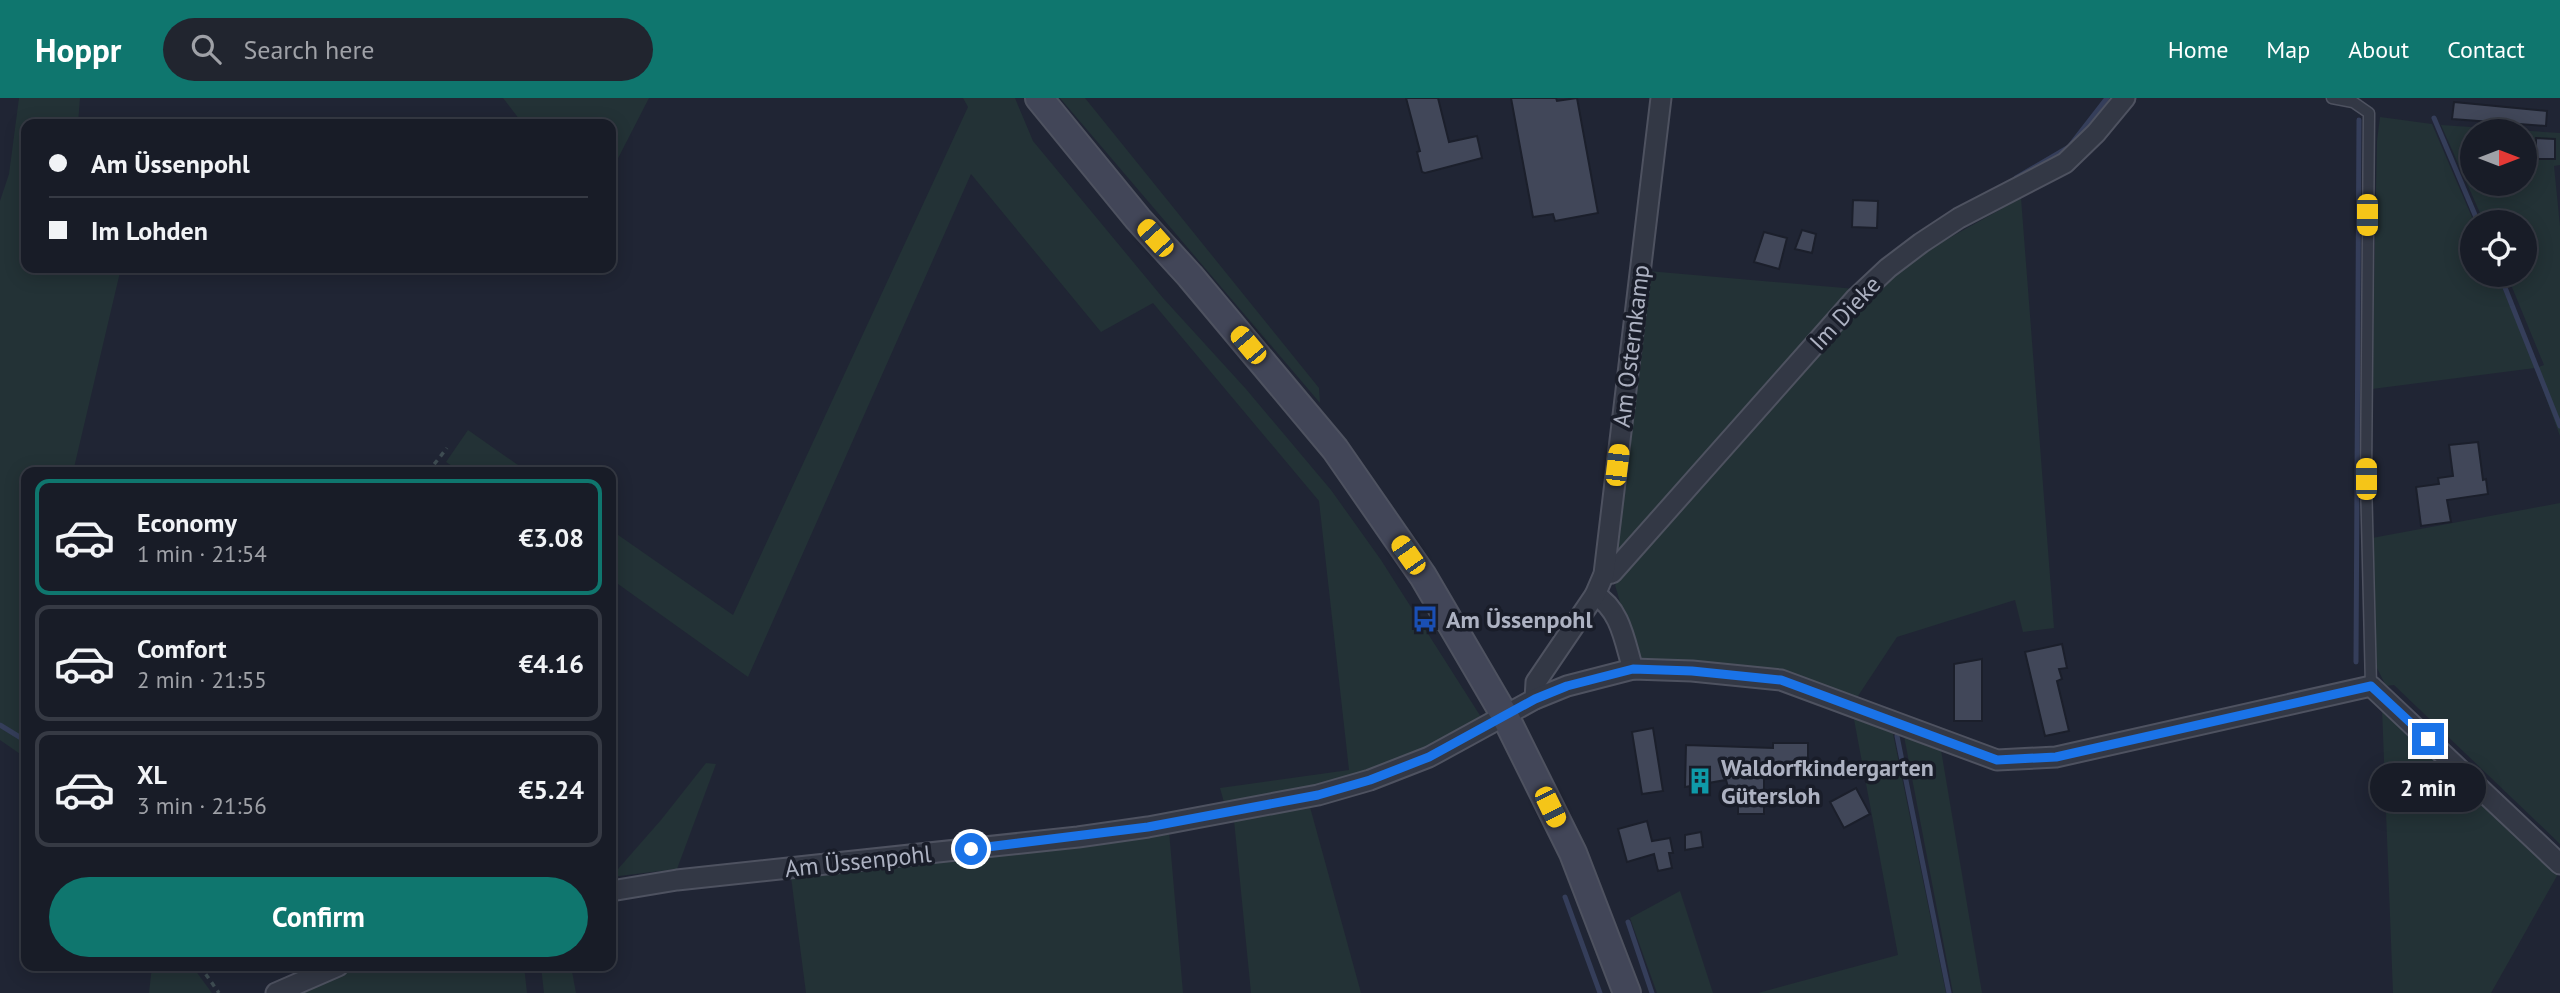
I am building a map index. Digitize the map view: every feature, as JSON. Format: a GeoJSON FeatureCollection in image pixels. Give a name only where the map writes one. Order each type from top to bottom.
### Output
{"type":"FeatureCollection","features":[{"type":"Feature","properties":{"kind":"main road"},"geometry":{"type":"LineString","coordinates":[[1040,98],[1111,187],[1190,276],[1335,449],[1423,576],[1505,716],[1573,853],[1627,993]]}},
{"type":"Feature","properties":{"kind":"street","name":"Am Osternkamp"},"geometry":{"type":"LineString","coordinates":[[1535,699],[1536,682],[1595,595],[1604,575],[1661,98]]}},
{"type":"Feature","properties":{"kind":"street","name":"Im Dieke"},"geometry":{"type":"LineString","coordinates":[[1604,575],[1612,573],[1855,299],[1888,268],[1959,218],[2065,163],[2096,134],[2125,98]]}},
{"type":"Feature","properties":{"kind":"street"},"geometry":{"type":"LineString","coordinates":[[1595,595],[1604,600],[1618,619],[1633,669]]}},
{"type":"Feature","properties":{"kind":"street","name":"Am Üssenpohl"},"geometry":{"type":"LineString","coordinates":[[616,890],[677,880],[1078,837],[1318,795],[1370,780],[1429,757],[1535,699],[1567,686],[1633,669],[1692,671],[1781,680],[1997,760],[2056,757],[2371,686]]}},
{"type":"Feature","properties":{"kind":"street"},"geometry":{"type":"LineString","coordinates":[[2371,686],[2560,864]]}},
{"type":"Feature","properties":{"kind":"street"},"geometry":{"type":"LineString","coordinates":[[276,993],[327,971]]}},
{"type":"Feature","properties":{"kind":"lane"},"geometry":{"type":"LineString","coordinates":[[2332,98],[2353,102],[2368,113],[2366,479],[2371,686]]}},
{"type":"Feature","properties":{"kind":"path"},"geometry":{"type":"LineString","coordinates":[[432,467],[447,447]]}},
{"type":"Feature","properties":{"kind":"path"},"geometry":{"type":"LineString","coordinates":[[204,971],[219,993]]}},
{"type":"Feature","properties":{"kind":"shaded area"},"geometry":{"type":"Polygon","coordinates":[[[19,98],[80,98],[78,119],[21,119],[21,273],[120,273],[74,467],[21,467],[21,755],[0,740],[0,201],[9,174],[19,98]]]}},
{"type":"Feature","properties":{"kind":"shaded area"},"geometry":{"type":"Polygon","coordinates":[[[503,98],[649,98],[616,162],[616,119],[519,119],[503,98]]]}},
{"type":"Feature","properties":{"kind":"shaded area"},"geometry":{"type":"Polygon","coordinates":[[[963,98],[1015,98],[1033,141],[1163,298],[1246,389],[1331,490],[1381,560],[1481,717],[1427,750],[1339,785],[1225,806],[1220,788],[1349,770],[1319,501],[1153,303],[1101,332],[971,174],[748,677],[616,583],[616,533],[733,615],[968,107],[963,98]]]}},
{"type":"Feature","properties":{"kind":"shaded area"},"geometry":{"type":"Polygon","coordinates":[[[1060,98],[1085,98],[1319,388],[1320,403],[1060,98]]]}},
{"type":"Feature","properties":{"kind":"shaded area"},"geometry":{"type":"Polygon","coordinates":[[[2380,117],[2432,124],[2460,189],[2460,196],[2463,196],[2469,210],[2460,210],[2460,287],[2502,287],[2536,368],[2544,365],[2512,287],[2537,287],[2537,210],[2479,210],[2472,196],[2538,196],[2538,132],[2560,133],[2560,165],[2554,166],[2560,226],[2560,436],[2535,368],[2372,389],[2377,141],[2380,117]]]}},
{"type":"Feature","properties":{"kind":"shaded area"},"geometry":{"type":"Polygon","coordinates":[[[2441,125],[2460,126],[2460,168],[2441,125]]]}},
{"type":"Feature","properties":{"kind":"shaded area"},"geometry":{"type":"Polygon","coordinates":[[[2021,198],[2054,628],[2023,632],[2015,600],[1897,637],[1856,699],[1638,663],[1615,585],[1864,302],[1924,252],[2021,198]]]}},
{"type":"Feature","properties":{"kind":"shaded area"},"geometry":{"type":"Polygon","coordinates":[[[1648,271],[1856,289],[1621,553],[1616,550],[1648,271]]]}},
{"type":"Feature","properties":{"kind":"shaded area"},"geometry":{"type":"Polygon","coordinates":[[[468,430],[521,467],[454,467],[446,462],[468,430]]]}},
{"type":"Feature","properties":{"kind":"shaded area"},"geometry":{"type":"Polygon","coordinates":[[[2560,503],[2560,844],[2394,685],[2386,686],[2376,666],[2372,538],[2560,503]]]}},
{"type":"Feature","properties":{"kind":"shaded area"},"geometry":{"type":"Polygon","coordinates":[[[2382,708],[2558,874],[2491,993],[2393,993],[2382,708]]]}},
{"type":"Feature","properties":{"kind":"shaded area"},"geometry":{"type":"Polygon","coordinates":[[[1853,714],[1892,729],[1946,993],[1758,993],[1898,955],[1853,714]]]}},
{"type":"Feature","properties":{"kind":"shaded area"},"geometry":{"type":"Polygon","coordinates":[[[1904,736],[1941,750],[1982,993],[1953,993],[1904,736]]]}},
{"type":"Feature","properties":{"kind":"shaded area"},"geometry":{"type":"Polygon","coordinates":[[[706,763],[716,764],[677,869],[616,876],[616,871],[706,763]]]}},
{"type":"Feature","properties":{"kind":"shaded area"},"geometry":{"type":"Polygon","coordinates":[[[1310,807],[1361,993],[1251,993],[1234,820],[1310,807]]]}},
{"type":"Feature","properties":{"kind":"shaded area"},"geometry":{"type":"Polygon","coordinates":[[[1169,831],[1183,993],[806,993],[791,877],[1169,831]]]}},
{"type":"Feature","properties":{"kind":"shaded area"},"geometry":{"type":"Polygon","coordinates":[[[1680,891],[1713,993],[1657,993],[1630,918],[1680,891]]]}},
{"type":"Feature","properties":{"kind":"shaded area"},"geometry":{"type":"Polygon","coordinates":[[[151,971],[196,971],[212,993],[149,993],[151,971]]]}},
{"type":"Feature","properties":{"kind":"shaded area"},"geometry":{"type":"Polygon","coordinates":[[[349,971],[525,971],[527,993],[296,993],[349,971]]]}},
{"type":"Feature","properties":{"kind":"shaded area"},"geometry":{"type":"Polygon","coordinates":[[[542,971],[572,971],[576,993],[544,993],[542,971]]]}},
{"type":"Feature","properties":{"kind":"building"},"geometry":{"type":"Polygon","coordinates":[[[1406,98],[1438,98],[1449,142],[1477,136],[1482,158],[1422,172],[1417,152],[1420,151],[1406,98]]]}},
{"type":"Feature","properties":{"kind":"building"},"geometry":{"type":"Polygon","coordinates":[[[1511,98],[1556,98],[1557,101],[1577,98],[1598,213],[1555,221],[1553,214],[1533,217],[1511,98]]]}},
{"type":"Feature","properties":{"kind":"building"},"geometry":{"type":"Polygon","coordinates":[[[2454,102],[2547,111],[2546,126],[2538,125],[2538,119],[2452,119],[2454,102]]]}},
{"type":"Feature","properties":{"kind":"building"},"geometry":{"type":"Polygon","coordinates":[[[2538,138],[2555,139],[2555,159],[2538,159],[2538,138]]]}},
{"type":"Feature","properties":{"kind":"building"},"geometry":{"type":"Polygon","coordinates":[[[1853,200],[1878,201],[1877,228],[1852,227],[1853,200]]]}},
{"type":"Feature","properties":{"kind":"building"},"geometry":{"type":"Polygon","coordinates":[[[1802,230],[1816,234],[1812,253],[1795,249],[1802,230]]]}},
{"type":"Feature","properties":{"kind":"building"},"geometry":{"type":"Polygon","coordinates":[[[1764,232],[1787,238],[1779,269],[1754,262],[1764,232]]]}},
{"type":"Feature","properties":{"kind":"building"},"geometry":{"type":"Polygon","coordinates":[[[2478,442],[2483,480],[2486,479],[2488,494],[2447,500],[2451,522],[2421,526],[2416,487],[2439,484],[2438,478],[2453,476],[2449,445],[2478,442]]]}},
{"type":"Feature","properties":{"kind":"building"},"geometry":{"type":"Polygon","coordinates":[[[2062,644],[2067,668],[2059,669],[2062,679],[2057,681],[2069,731],[2045,736],[2025,652],[2062,644]]]}},
{"type":"Feature","properties":{"kind":"building"},"geometry":{"type":"Polygon","coordinates":[[[1982,659],[1982,721],[1954,721],[1954,664],[1982,659]]]}},
{"type":"Feature","properties":{"kind":"building"},"geometry":{"type":"Polygon","coordinates":[[[1653,728],[1663,791],[1642,794],[1632,732],[1653,728]]]}},
{"type":"Feature","properties":{"kind":"building","name":"Waldorfkindergarten Gütersloh"},"geometry":{"type":"Polygon","coordinates":[[[1773,743],[1808,743],[1808,777],[1764,776],[1764,814],[1738,814],[1738,787],[1728,787],[1726,780],[1685,787],[1686,745],[1773,748],[1773,743]]]}},
{"type":"Feature","properties":{"kind":"building"},"geometry":{"type":"Polygon","coordinates":[[[1856,788],[1870,814],[1844,828],[1830,802],[1856,788]]]}},
{"type":"Feature","properties":{"kind":"building"},"geometry":{"type":"Polygon","coordinates":[[[1647,821],[1652,841],[1670,838],[1672,868],[1658,871],[1654,854],[1627,862],[1618,829],[1647,821]]]}},
{"type":"Feature","properties":{"kind":"building"},"geometry":{"type":"Polygon","coordinates":[[[1701,832],[1703,847],[1685,850],[1685,835],[1701,832]]]}},
{"type":"Feature","properties":{"kind":"waterway"},"geometry":{"type":"LineString","coordinates":[[2016,178],[2069,147],[2107,98]]}},
{"type":"Feature","properties":{"kind":"waterway"},"geometry":{"type":"LineString","coordinates":[[2434,118],[2473,210]]}},
{"type":"Feature","properties":{"kind":"waterway"},"geometry":{"type":"LineString","coordinates":[[2356,662],[2359,120]]}},
{"type":"Feature","properties":{"kind":"waterway"},"geometry":{"type":"LineString","coordinates":[[2505,287],[2560,426]]}},
{"type":"Feature","properties":{"kind":"waterway"},"geometry":{"type":"LineString","coordinates":[[0,725],[21,738]]}},
{"type":"Feature","properties":{"kind":"waterway"},"geometry":{"type":"LineString","coordinates":[[1897,736],[1949,993]]}},
{"type":"Feature","properties":{"kind":"waterway"},"geometry":{"type":"LineString","coordinates":[[1565,897],[1600,993]]}},
{"type":"Feature","properties":{"kind":"waterway"},"geometry":{"type":"LineString","coordinates":[[1628,922],[1652,993]]}},
{"type":"Feature","properties":{"kind":"place","name":"Am Üssenpohl"},"geometry":{"type":"Point","coordinates":[1425,619]}},
{"type":"Feature","properties":{"kind":"place","name":"Waldorfkindergarten Gütersloh"},"geometry":{"type":"Point","coordinates":[1700,781]}},
{"type":"Feature","properties":{"kind":"route"},"geometry":{"type":"LineString","coordinates":[[971,849],[1148,827],[1318,795],[1370,780],[1429,757],[1535,699],[1567,686],[1633,669],[1692,671],[1781,680],[1997,760],[2056,757],[2371,686],[2428,739]]}}]}
